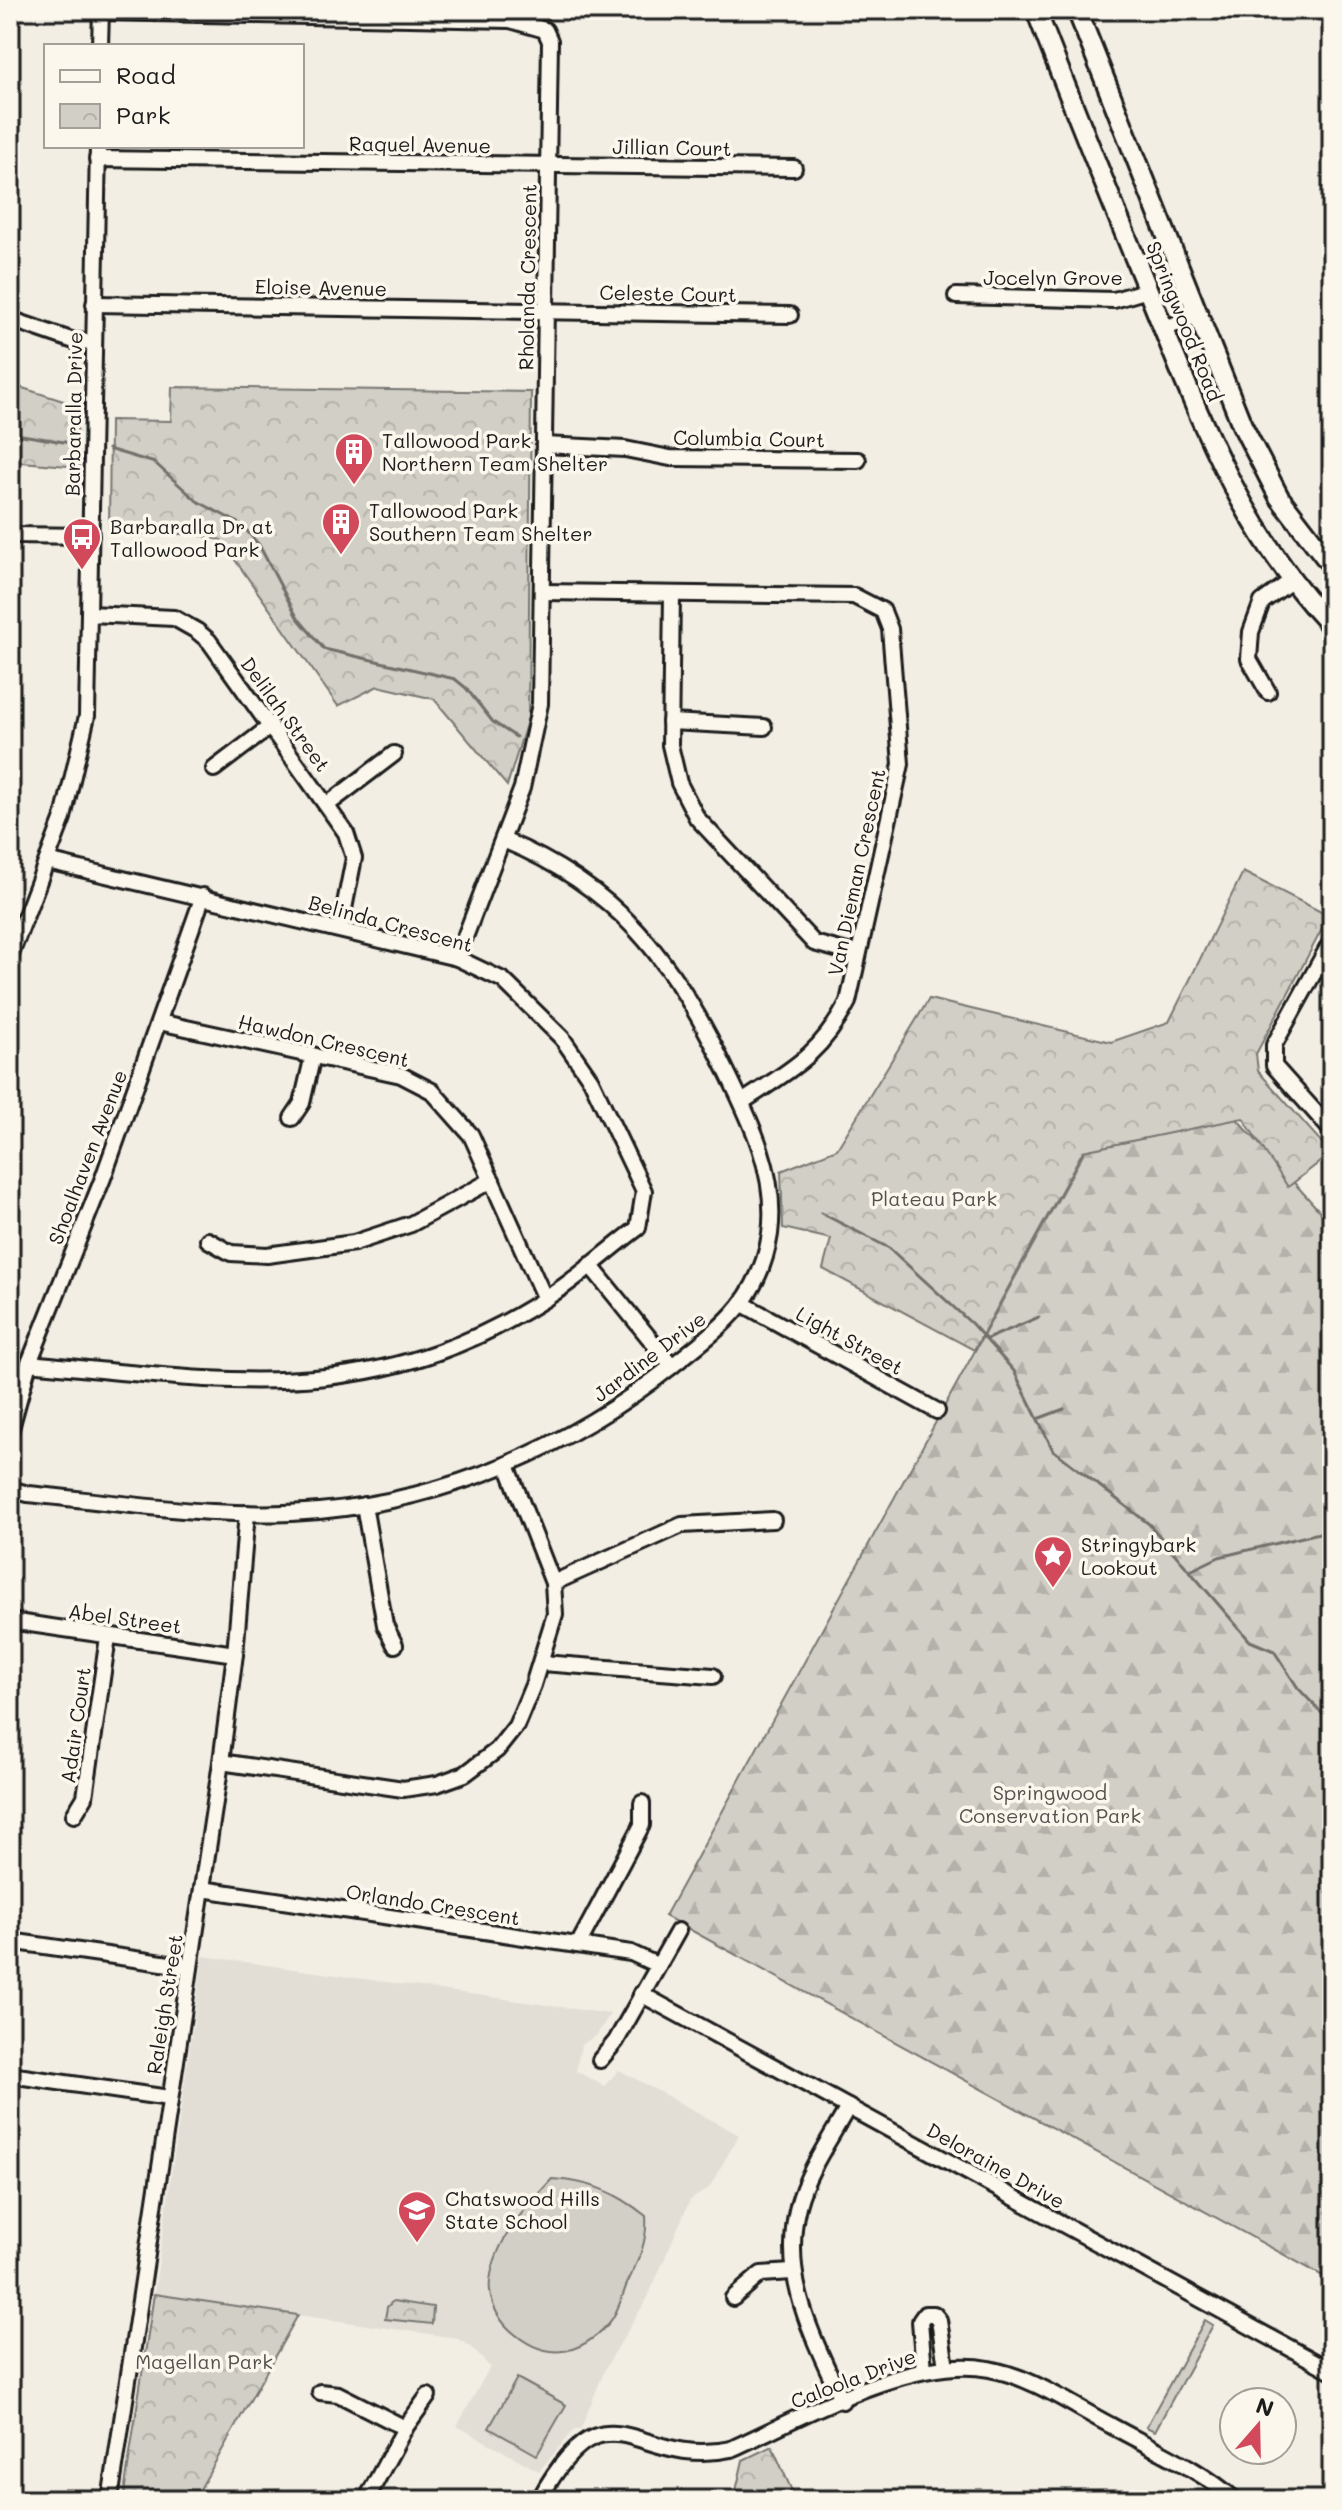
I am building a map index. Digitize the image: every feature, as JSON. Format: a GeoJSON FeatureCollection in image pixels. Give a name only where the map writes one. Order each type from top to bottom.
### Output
{"type":"FeatureCollection","features":[{"type":"Feature","properties":{"kind":"main road","name":"Springwood Road"},"geometry":{"type":"LineString","coordinates":[[1036,10],[1164,329],[1239,503],[1291,581],[1332,627]]}},
{"type":"Feature","properties":{"kind":"main road","name":"Springwood Road"},"geometry":{"type":"LineString","coordinates":[[1077,10],[1197,315],[1263,470],[1291,515],[1332,566]]}},
{"type":"Feature","properties":{"kind":"street"},"geometry":{"type":"LineString","coordinates":[[100,44],[101,11]]}},
{"type":"Feature","properties":{"kind":"street","name":"Rholanda Crescent"},"geometry":{"type":"LineString","coordinates":[[101,11],[530,23],[545,30],[550,41],[537,731],[503,840],[457,958]]}},
{"type":"Feature","properties":{"kind":"street","name":"Raquel Avenue"},"geometry":{"type":"LineString","coordinates":[[97,153],[549,165]]}},
{"type":"Feature","properties":{"kind":"street","name":"Barbaralla Drive"},"geometry":{"type":"LineString","coordinates":[[10,957],[74,780],[87,716],[97,153]]}},
{"type":"Feature","properties":{"kind":"street","name":"Jillian Court"},"geometry":{"type":"LineString","coordinates":[[549,165],[794,168]]}},
{"type":"Feature","properties":{"kind":"street","name":"Jocelyn Grove"},"geometry":{"type":"LineString","coordinates":[[956,296],[1114,300],[1148,290]]}},
{"type":"Feature","properties":{"kind":"street","name":"Eloise Avenue"},"geometry":{"type":"LineString","coordinates":[[94,304],[546,311]]}},
{"type":"Feature","properties":{"kind":"street","name":"Celeste Court"},"geometry":{"type":"LineString","coordinates":[[546,311],[790,315]]}},
{"type":"Feature","properties":{"kind":"street"},"geometry":{"type":"LineString","coordinates":[[1164,329],[1197,315]]}},
{"type":"Feature","properties":{"kind":"street"},"geometry":{"type":"LineString","coordinates":[[10,319],[74,341],[94,342]]}},
{"type":"Feature","properties":{"kind":"street","name":"Columbia Court"},"geometry":{"type":"LineString","coordinates":[[544,445],[625,449],[670,458],[858,460]]}},
{"type":"Feature","properties":{"kind":"street"},"geometry":{"type":"LineString","coordinates":[[10,535],[91,536]]}},
{"type":"Feature","properties":{"kind":"street"},"geometry":{"type":"LineString","coordinates":[[1268,692],[1249,659],[1251,632],[1262,602],[1291,581]]}},
{"type":"Feature","properties":{"kind":"street","name":"Van Dieman Crescent"},"geometry":{"type":"LineString","coordinates":[[542,592],[854,596],[883,611],[890,629],[901,764],[848,1002],[832,1032],[811,1055],[742,1102]]}},
{"type":"Feature","properties":{"kind":"street"},"geometry":{"type":"LineString","coordinates":[[672,594],[670,745],[679,783],[697,818],[814,943],[858,955]]}},
{"type":"Feature","properties":{"kind":"street","name":"Delilah Street"},"geometry":{"type":"LineString","coordinates":[[90,614],[174,618],[209,641],[346,833],[354,858],[340,929]]}},
{"type":"Feature","properties":{"kind":"street"},"geometry":{"type":"LineString","coordinates":[[670,722],[764,727]]}},
{"type":"Feature","properties":{"kind":"street"},"geometry":{"type":"LineString","coordinates":[[214,769],[271,726]]}},
{"type":"Feature","properties":{"kind":"street"},"geometry":{"type":"LineString","coordinates":[[327,805],[394,754]]}},
{"type":"Feature","properties":{"kind":"street","name":"Jardine Drive"},"geometry":{"type":"LineString","coordinates":[[10,1489],[28,1494],[247,1513],[319,1511],[423,1493],[507,1465],[549,1447],[624,1403],[720,1329],[743,1304],[761,1269],[772,1214],[767,1169],[742,1102],[692,1002],[649,940],[623,914],[558,866],[503,840]]}},
{"type":"Feature","properties":{"kind":"street","name":"Belinda Crescent"},"geometry":{"type":"LineString","coordinates":[[29,1363],[233,1383],[354,1376],[417,1360],[474,1337],[545,1299],[638,1228],[644,1191],[591,1080],[562,1038],[503,980],[457,958],[47,861]]}},
{"type":"Feature","properties":{"kind":"street","name":"Shoalhaven Avenue"},"geometry":{"type":"LineString","coordinates":[[10,1432],[29,1363],[103,1178],[203,896]]}},
{"type":"Feature","properties":{"kind":"street"},"geometry":{"type":"LineString","coordinates":[[1332,940],[1274,1045],[1272,1057],[1274,1066],[1332,1131]]}},
{"type":"Feature","properties":{"kind":"street","name":"Hawdon Crescent"},"geometry":{"type":"LineString","coordinates":[[159,1022],[401,1075],[432,1091],[471,1135],[545,1299]]}},
{"type":"Feature","properties":{"kind":"street"},"geometry":{"type":"LineString","coordinates":[[292,1118],[302,1103],[313,1055]]}},
{"type":"Feature","properties":{"kind":"street"},"geometry":{"type":"LineString","coordinates":[[208,1240],[231,1253],[267,1255],[354,1243],[411,1224],[492,1180]]}},
{"type":"Feature","properties":{"kind":"street"},"geometry":{"type":"LineString","coordinates":[[590,1265],[672,1366]]}},
{"type":"Feature","properties":{"kind":"street","name":"Light Street"},"geometry":{"type":"LineString","coordinates":[[743,1304],[937,1411]]}},
{"type":"Feature","properties":{"kind":"street"},"geometry":{"type":"LineString","coordinates":[[221,1762],[403,1789],[437,1784],[465,1774],[497,1750],[516,1726],[542,1663],[555,1614],[553,1583],[507,1465]]}},
{"type":"Feature","properties":{"kind":"street"},"geometry":{"type":"LineString","coordinates":[[364,1505],[385,1625],[395,1645]]}},
{"type":"Feature","properties":{"kind":"street","name":"Raleigh Street"},"geometry":{"type":"LineString","coordinates":[[110,2500],[221,1762],[235,1654],[247,1513]]}},
{"type":"Feature","properties":{"kind":"street"},"geometry":{"type":"LineString","coordinates":[[553,1583],[682,1525],[773,1520]]}},
{"type":"Feature","properties":{"kind":"street","name":"Abel Street"},"geometry":{"type":"LineString","coordinates":[[10,1621],[235,1654]]}},
{"type":"Feature","properties":{"kind":"street","name":"Adair Court"},"geometry":{"type":"LineString","coordinates":[[74,1815],[85,1797],[108,1637]]}},
{"type":"Feature","properties":{"kind":"street"},"geometry":{"type":"LineString","coordinates":[[542,1663],[713,1676]]}},
{"type":"Feature","properties":{"kind":"street"},"geometry":{"type":"LineString","coordinates":[[578,1945],[642,1825],[642,1803]]}},
{"type":"Feature","properties":{"kind":"street","name":"Orlando Crescent"},"geometry":{"type":"LineString","coordinates":[[202,1889],[631,1953],[657,1965]]}},
{"type":"Feature","properties":{"kind":"street"},"geometry":{"type":"LineString","coordinates":[[600,2060],[616,2041],[678,1931]]}},
{"type":"Feature","properties":{"kind":"street"},"geometry":{"type":"LineString","coordinates":[[10,1941],[190,1967]]}},
{"type":"Feature","properties":{"kind":"street","name":"Deloraine Drive"},"geometry":{"type":"LineString","coordinates":[[641,1994],[1332,2371]]}},
{"type":"Feature","properties":{"kind":"street"},"geometry":{"type":"LineString","coordinates":[[10,2075],[169,2098]]}},
{"type":"Feature","properties":{"kind":"street"},"geometry":{"type":"LineString","coordinates":[[842,2401],[805,2317],[792,2272],[798,2206],[811,2174],[848,2107]]}},
{"type":"Feature","properties":{"kind":"street"},"geometry":{"type":"LineString","coordinates":[[733,2298],[761,2274],[792,2272]]}},
{"type":"Feature","properties":{"kind":"street"},"geometry":{"type":"LineString","coordinates":[[924,2370],[920,2321],[925,2314],[934,2314],[939,2320],[946,2367]]}},
{"type":"Feature","properties":{"kind":"street","name":"Caloola Drive"},"geometry":{"type":"LineString","coordinates":[[539,2500],[569,2453],[591,2438],[621,2432],[665,2448],[711,2454],[731,2449],[924,2370],[946,2367],[988,2368],[1041,2388],[1206,2478],[1235,2500]]}},
{"type":"Feature","properties":{"kind":"street"},"geometry":{"type":"LineString","coordinates":[[320,2392],[338,2394],[405,2428]]}},
{"type":"Feature","properties":{"kind":"street"},"geometry":{"type":"LineString","coordinates":[[366,2500],[405,2428],[428,2396]]}},
{"type":"Feature","properties":{"kind":"shaded area","name":"Chatswood Hills State School"},"geometry":{"type":"Polygon","coordinates":[[[203,1956],[610,2014],[597,2035],[581,2045],[576,2071],[604,2086],[619,2070],[739,2135],[709,2188],[690,2200],[648,2297],[606,2367],[581,2428],[573,2431],[539,2471],[457,2426],[490,2367],[470,2346],[456,2338],[154,2294],[203,1956]]]}},
{"type":"Feature","properties":{"kind":"green space"},"geometry":{"type":"Polygon","coordinates":[[[10,384],[76,405],[79,467],[10,461],[10,384]]]}},
{"type":"Feature","properties":{"kind":"green space"},"geometry":{"type":"Polygon","coordinates":[[[172,387],[531,392],[528,718],[507,786],[434,699],[378,686],[338,706],[221,540],[193,534],[109,534],[110,420],[171,421],[172,387]]]}},
{"type":"Feature","properties":{"kind":"green space","name":"Plateau Park"},"geometry":{"type":"Polygon","coordinates":[[[1243,872],[1329,916],[1256,1054],[1258,1071],[1331,1153],[1288,1187],[1243,1118],[1083,1151],[974,1350],[823,1269],[831,1239],[783,1228],[781,1171],[837,1149],[929,999],[1111,1042],[1169,1022],[1243,872]]]}},
{"type":"Feature","properties":{"kind":"green space","name":"Springwood Conservation Park"},"geometry":{"type":"Polygon","coordinates":[[[1237,1119],[1332,1225],[1332,2281],[665,1916],[1085,1150],[1237,1119]]]}},
{"type":"Feature","properties":{"kind":"green space"},"geometry":{"type":"Polygon","coordinates":[[[552,2179],[602,2189],[646,2216],[641,2251],[612,2319],[585,2343],[561,2351],[535,2347],[510,2330],[494,2308],[490,2295],[493,2266],[505,2238],[552,2179]]]}},
{"type":"Feature","properties":{"kind":"green space","name":"Magellan Park"},"geometry":{"type":"Polygon","coordinates":[[[154,2294],[298,2315],[194,2500],[123,2500],[154,2294]]]}},
{"type":"Feature","properties":{"kind":"green space"},"geometry":{"type":"Polygon","coordinates":[[[393,2301],[433,2307],[432,2324],[385,2319],[387,2307],[393,2301]]]}},
{"type":"Feature","properties":{"kind":"green space"},"geometry":{"type":"Polygon","coordinates":[[[1205,2320],[1213,2325],[1155,2431],[1146,2427],[1205,2320]]]}},
{"type":"Feature","properties":{"kind":"green space"},"geometry":{"type":"Polygon","coordinates":[[[517,2378],[566,2405],[537,2455],[489,2428],[517,2378]]]}},
{"type":"Feature","properties":{"kind":"green space"},"geometry":{"type":"Polygon","coordinates":[[[772,2446],[796,2500],[734,2500],[743,2460],[772,2446]]]}},
{"type":"Feature","properties":{"kind":"waterway"},"geometry":{"type":"LineString","coordinates":[[10,433],[76,444]]}},
{"type":"Feature","properties":{"kind":"waterway"},"geometry":{"type":"LineString","coordinates":[[108,449],[155,463],[197,501],[242,525],[259,545],[297,617],[324,649],[455,679],[493,722],[516,737]]}},
{"type":"Feature","properties":{"kind":"waterway"},"geometry":{"type":"LineString","coordinates":[[821,1213],[889,1248],[972,1324],[1014,1371],[1053,1450],[1149,1524],[1250,1641],[1274,1651],[1298,1688],[1332,1724]]}},
{"type":"Feature","properties":{"kind":"waterway"},"geometry":{"type":"LineString","coordinates":[[987,1339],[1039,1317]]}},
{"type":"Feature","properties":{"kind":"waterway"},"geometry":{"type":"LineString","coordinates":[[1040,1418],[1064,1409]]}},
{"type":"Feature","properties":{"kind":"waterway"},"geometry":{"type":"LineString","coordinates":[[1190,1571],[1219,1557],[1332,1530]]}},
{"type":"Feature","properties":{"kind":"place","name":"Tallowood Park Northern Team Shelter"},"geometry":{"type":"Point","coordinates":[354,486]}},
{"type":"Feature","properties":{"kind":"place","name":"Tallowood Park Southern Team Shelter"},"geometry":{"type":"Point","coordinates":[341,556]}},
{"type":"Feature","properties":{"kind":"place","name":"Barbaralla Dr at Tallowood Park"},"geometry":{"type":"Point","coordinates":[82,571]}},
{"type":"Feature","properties":{"kind":"place","name":"Stringybark Lookout"},"geometry":{"type":"Point","coordinates":[1053,1589]}},
{"type":"Feature","properties":{"kind":"place","name":"Chatswood Hills State School"},"geometry":{"type":"Point","coordinates":[417,2244]}}]}
